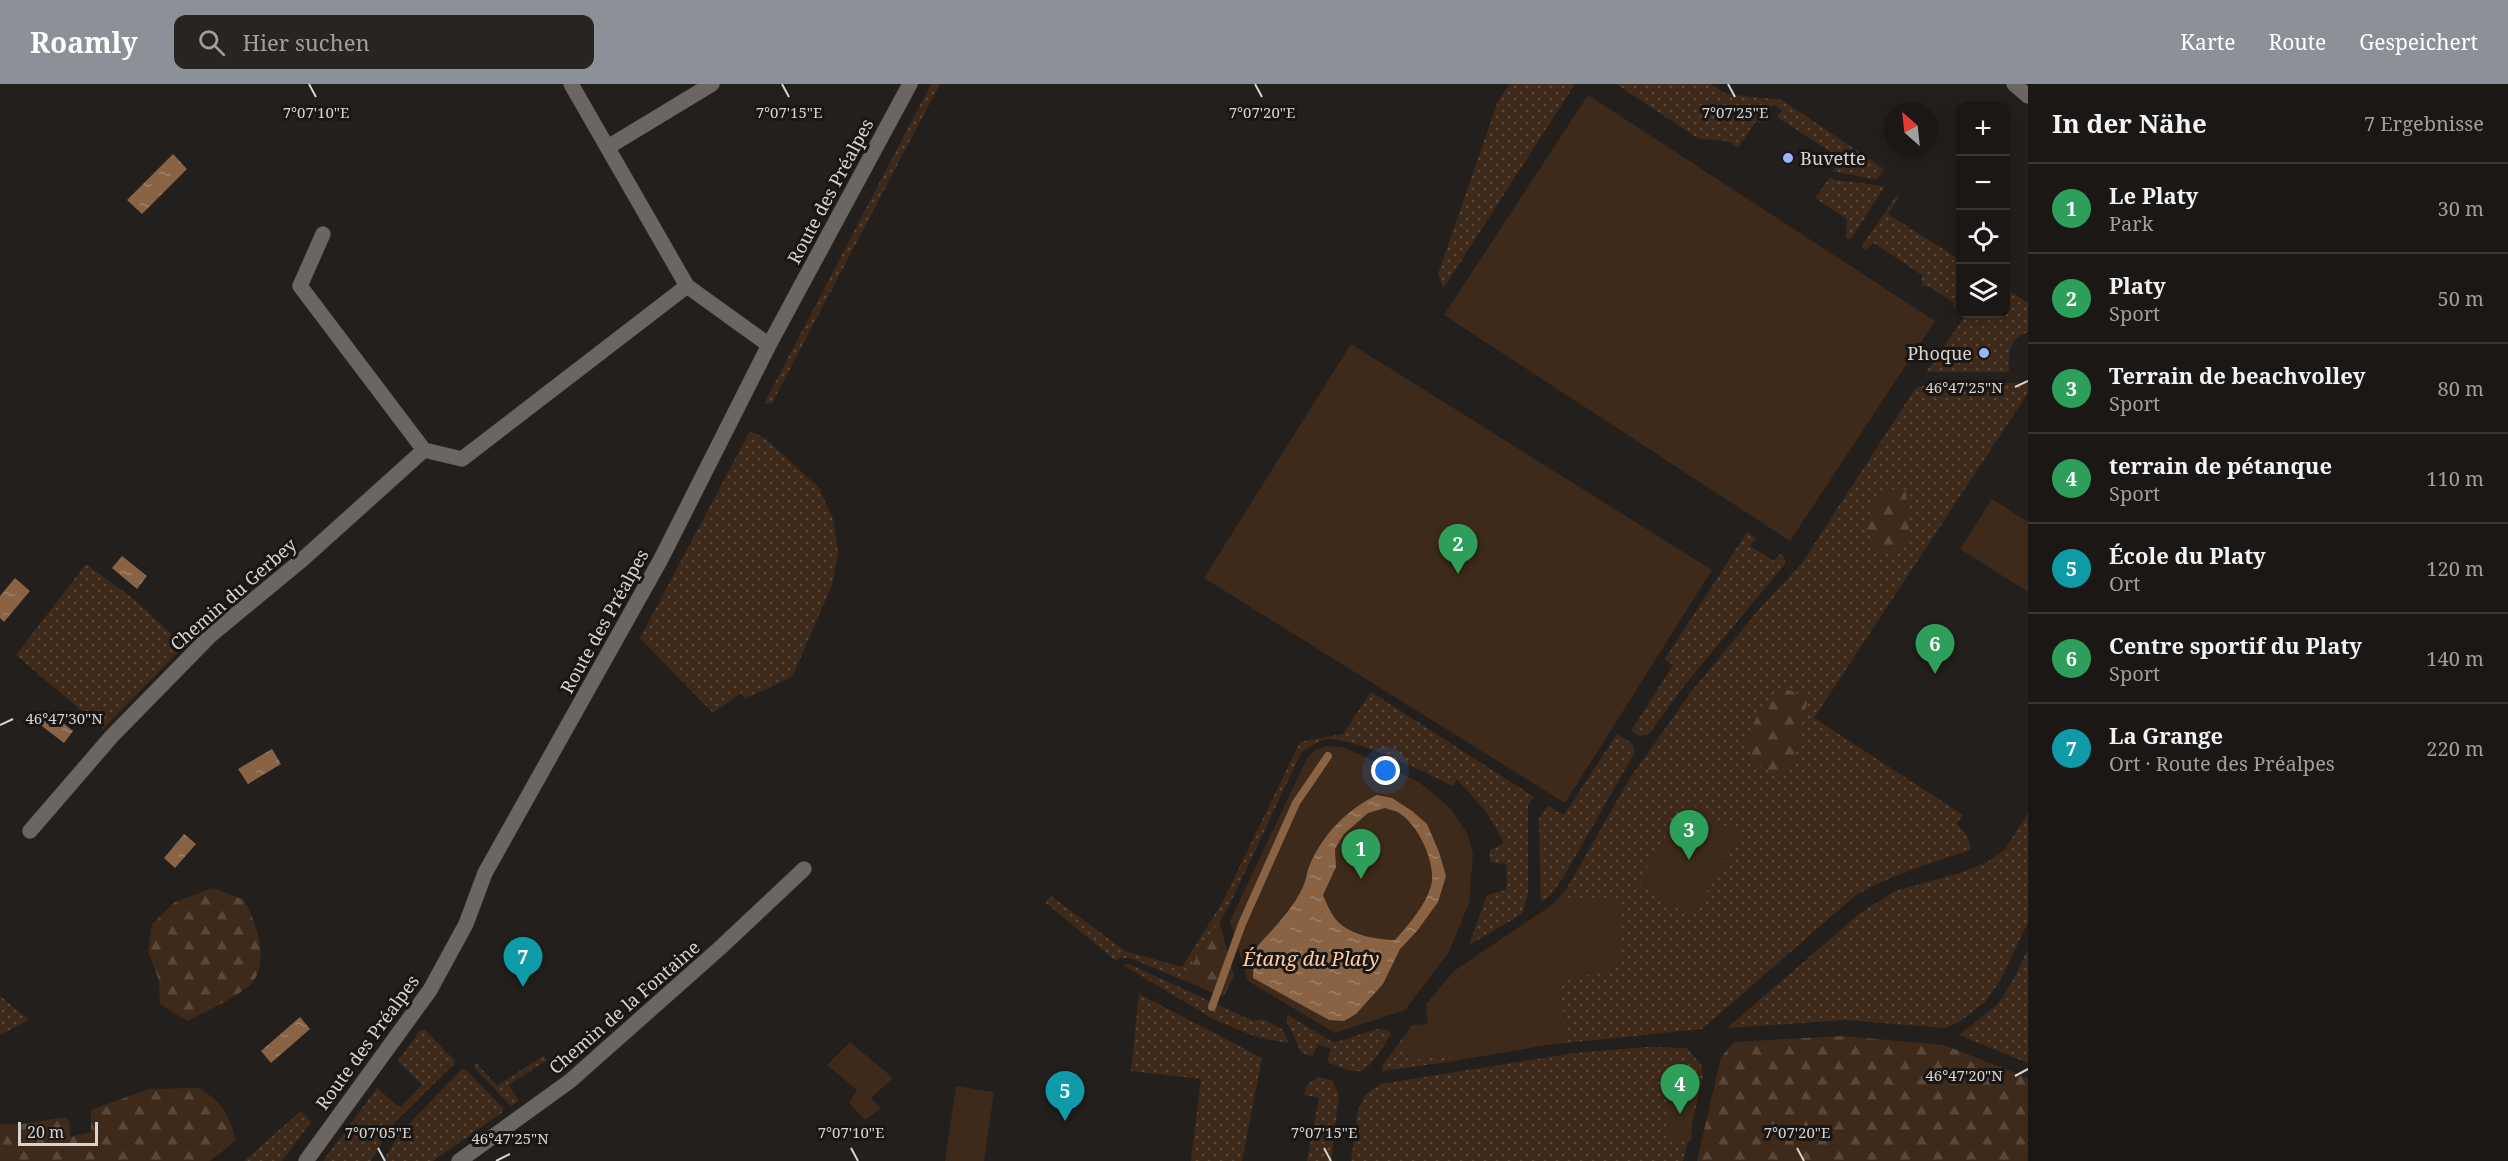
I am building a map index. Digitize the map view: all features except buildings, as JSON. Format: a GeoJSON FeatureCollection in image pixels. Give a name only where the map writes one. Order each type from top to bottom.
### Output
{"type":"FeatureCollection","features":[{"type":"Feature","properties":{"kind":"street"},"geometry":{"type":"LineString","coordinates":[[571,84],[687,286],[769,345]]}},
{"type":"Feature","properties":{"kind":"street"},"geometry":{"type":"LineString","coordinates":[[608,147],[711,84]]}},
{"type":"Feature","properties":{"kind":"street","name":"Route des Préalpes"},"geometry":{"type":"LineString","coordinates":[[306,1161],[430,990],[466,924],[486,873],[661,559],[769,345],[910,84]]}},
{"type":"Feature","properties":{"kind":"street"},"geometry":{"type":"LineString","coordinates":[[2014,84],[2028,96]]}},
{"type":"Feature","properties":{"kind":"street"},"geometry":{"type":"LineString","coordinates":[[322,234],[300,286],[424,450],[462,459],[687,286]]}},
{"type":"Feature","properties":{"kind":"street","name":"Chemin du Gerbey"},"geometry":{"type":"LineString","coordinates":[[30,831],[112,736],[211,635],[303,559],[424,450]]}},
{"type":"Feature","properties":{"kind":"street","name":"Chemin de la Fontaine"},"geometry":{"type":"LineString","coordinates":[[459,1161],[570,1081],[720,948],[804,869]]}},
{"type":"Feature","properties":{"kind":"green space"},"geometry":{"type":"Polygon","coordinates":[[[931,84],[940,84],[772,403],[764,404],[931,84]]]}},
{"type":"Feature","properties":{"kind":"green space"},"geometry":{"type":"Polygon","coordinates":[[[1510,84],[1575,84],[1443,289],[1438,274],[1498,101],[1510,84]]]}},
{"type":"Feature","properties":{"kind":"green space"},"geometry":{"type":"Polygon","coordinates":[[[1616,84],[1711,84],[1726,94],[1782,100],[1884,169],[1877,180],[1833,171],[1840,158],[1777,117],[1782,110],[1773,104],[1760,123],[1756,121],[1738,148],[1728,141],[1699,139],[1616,84]]]}},
{"type":"Feature","properties":{"kind":"green space"},"geometry":{"type":"Polygon","coordinates":[[[1588,95],[1935,321],[1790,541],[1444,315],[1588,95]]]}},
{"type":"Feature","properties":{"kind":"green space"},"geometry":{"type":"Polygon","coordinates":[[[1830,177],[1834,180],[1885,186],[1851,239],[1846,238],[1847,219],[1815,198],[1830,177]]]}},
{"type":"Feature","properties":{"kind":"green space"},"geometry":{"type":"Polygon","coordinates":[[[1897,195],[1899,197],[1888,214],[1956,257],[1956,309],[1953,306],[1954,303],[1930,287],[1922,285],[1922,275],[1874,243],[1865,250],[1861,247],[1897,195]]]}},
{"type":"Feature","properties":{"kind":"green space"},"geometry":{"type":"Polygon","coordinates":[[[2010,292],[2028,303],[2028,332],[2013,343],[2009,353],[2009,372],[1926,372],[1964,318],[2010,318],[2010,292]]]}},
{"type":"Feature","properties":{"kind":"green space"},"geometry":{"type":"Polygon","coordinates":[[[1351,344],[1712,570],[1565,803],[1204,578],[1351,344]]]}},
{"type":"Feature","properties":{"kind":"green space"},"geometry":{"type":"Polygon","coordinates":[[[1933,382],[2028,383],[2028,393],[1814,718],[1963,815],[1956,824],[1966,835],[1971,850],[1898,875],[1856,895],[1702,1029],[1557,1044],[1550,921],[1552,905],[1566,890],[1630,778],[1691,692],[1761,607],[1802,563],[1915,389],[1933,382]]]}},
{"type":"Feature","properties":{"kind":"green space"},"geometry":{"type":"Polygon","coordinates":[[[750,431],[766,439],[819,488],[834,522],[838,552],[832,585],[792,677],[745,699],[741,693],[713,713],[640,638],[750,431]]]}},
{"type":"Feature","properties":{"kind":"green space"},"geometry":{"type":"Polygon","coordinates":[[[1885,489],[1906,490],[1910,541],[1895,555],[1877,552],[1866,527],[1874,502],[1885,489]]]}},
{"type":"Feature","properties":{"kind":"green space"},"geometry":{"type":"Polygon","coordinates":[[[1992,499],[2028,522],[2028,592],[1960,549],[1992,499]]]}},
{"type":"Feature","properties":{"kind":"green space"},"geometry":{"type":"Polygon","coordinates":[[[1747,532],[1756,538],[1750,546],[1774,561],[1780,554],[1784,556],[1785,564],[1683,687],[1649,734],[1639,736],[1631,731],[1673,665],[1665,659],[1747,532]]]}},
{"type":"Feature","properties":{"kind":"green space"},"geometry":{"type":"Polygon","coordinates":[[[86,564],[135,600],[184,646],[103,729],[16,655],[86,564]]]}},
{"type":"Feature","properties":{"kind":"green space"},"geometry":{"type":"Polygon","coordinates":[[[1789,690],[1808,698],[1792,766],[1778,777],[1756,762],[1746,746],[1759,710],[1775,692],[1789,690]]]}},
{"type":"Feature","properties":{"kind":"green space"},"geometry":{"type":"Polygon","coordinates":[[[1371,692],[1534,797],[1528,805],[1528,894],[1522,914],[1469,945],[1487,895],[1506,890],[1507,864],[1490,862],[1490,850],[1504,843],[1488,814],[1457,779],[1452,786],[1374,750],[1342,740],[1330,739],[1319,742],[1301,753],[1229,906],[1183,980],[1130,958],[1120,958],[1116,961],[1045,902],[1051,896],[1125,951],[1182,967],[1222,903],[1300,742],[1343,734],[1371,692]]]}},
{"type":"Feature","properties":{"kind":"green space"},"geometry":{"type":"Polygon","coordinates":[[[1617,734],[1633,744],[1635,752],[1564,876],[1551,895],[1541,902],[1539,818],[1548,806],[1564,815],[1617,734]]]}},
{"type":"Feature","properties":{"kind":"green space"},"geometry":{"type":"Polygon","coordinates":[[[1326,746],[1343,747],[1419,782],[1451,809],[1468,835],[1473,854],[1469,903],[1449,952],[1405,1010],[1335,1033],[1248,981],[1230,921],[1307,758],[1316,750],[1326,746]]]}},
{"type":"Feature","properties":{"kind":"green space"},"geometry":{"type":"Polygon","coordinates":[[[1687,802],[1741,836],[1691,917],[1637,883],[1687,802]]]}},
{"type":"Feature","properties":{"kind":"green space"},"geometry":{"type":"Polygon","coordinates":[[[2028,813],[2028,922],[2000,981],[1985,1002],[1959,1022],[1945,1028],[1845,1020],[1727,1028],[1860,913],[1895,891],[1963,872],[1989,861],[2005,849],[2028,813]]]}},
{"type":"Feature","properties":{"kind":"green space"},"geometry":{"type":"Polygon","coordinates":[[[213,888],[244,900],[257,930],[261,953],[260,964],[257,974],[247,988],[187,1021],[160,1004],[159,980],[148,952],[152,924],[175,902],[213,888]]]}},
{"type":"Feature","properties":{"kind":"green space"},"geometry":{"type":"Polygon","coordinates":[[[1562,898],[1618,898],[1619,967],[1561,982],[1565,1042],[1448,1062],[1447,1055],[1408,1060],[1405,1035],[1412,1025],[1428,1024],[1426,1004],[1454,971],[1562,898]]]}},
{"type":"Feature","properties":{"kind":"green space"},"geometry":{"type":"Polygon","coordinates":[[[1219,921],[1234,976],[1223,997],[1183,980],[1219,921]]]}},
{"type":"Feature","properties":{"kind":"green space"},"geometry":{"type":"Polygon","coordinates":[[[2028,949],[2028,1063],[1959,1035],[1998,1004],[2028,949]]]}},
{"type":"Feature","properties":{"kind":"green space"},"geometry":{"type":"Polygon","coordinates":[[[1129,964],[1253,1021],[1264,1019],[1283,1030],[1289,1043],[1259,1038],[1215,1020],[1123,965],[1129,964]]]}},
{"type":"Feature","properties":{"kind":"green space"},"geometry":{"type":"Polygon","coordinates":[[[1139,994],[1262,1058],[1242,1161],[1191,1161],[1201,1079],[1131,1071],[1139,994]]]}},
{"type":"Feature","properties":{"kind":"green space"},"geometry":{"type":"Polygon","coordinates":[[[0,996],[29,1020],[0,1035],[0,996]]]}},
{"type":"Feature","properties":{"kind":"green space"},"geometry":{"type":"Polygon","coordinates":[[[1288,1015],[1334,1043],[1376,1029],[1388,1030],[1391,1034],[1378,1055],[1365,1069],[1352,1071],[1327,1062],[1331,1049],[1318,1044],[1312,1057],[1301,1052],[1286,1020],[1288,1015]]]}},
{"type":"Feature","properties":{"kind":"green space"},"geometry":{"type":"Polygon","coordinates":[[[420,1030],[425,1030],[454,1060],[454,1064],[391,1126],[371,1161],[323,1161],[377,1088],[400,1108],[422,1085],[398,1061],[420,1030]]]}},
{"type":"Feature","properties":{"kind":"green space"},"geometry":{"type":"Polygon","coordinates":[[[1405,1035],[1408,1060],[1447,1055],[1448,1062],[1383,1071],[1382,1066],[1405,1035]]]}},
{"type":"Feature","properties":{"kind":"green space"},"geometry":{"type":"Polygon","coordinates":[[[1843,1036],[1944,1045],[2028,1078],[2028,1161],[1697,1161],[1721,1057],[1734,1042],[1843,1036]]]}},
{"type":"Feature","properties":{"kind":"green space"},"geometry":{"type":"Polygon","coordinates":[[[850,1042],[893,1078],[871,1098],[881,1108],[865,1120],[849,1103],[857,1090],[827,1065],[850,1042]]]}},
{"type":"Feature","properties":{"kind":"green space"},"geometry":{"type":"Polygon","coordinates":[[[1646,1047],[1687,1048],[1701,1065],[1703,1077],[1683,1161],[1351,1161],[1358,1110],[1366,1094],[1381,1084],[1574,1053],[1646,1047]]]}},
{"type":"Feature","properties":{"kind":"green space"},"geometry":{"type":"Polygon","coordinates":[[[543,1056],[547,1060],[509,1085],[519,1101],[511,1106],[474,1067],[476,1063],[497,1086],[543,1056]]]}},
{"type":"Feature","properties":{"kind":"green space"},"geometry":{"type":"Polygon","coordinates":[[[462,1069],[466,1070],[503,1108],[503,1112],[433,1161],[383,1161],[400,1133],[462,1069]]]}},
{"type":"Feature","properties":{"kind":"green space"},"geometry":{"type":"Polygon","coordinates":[[[1318,1077],[1332,1080],[1339,1094],[1331,1161],[1307,1161],[1319,1098],[1304,1095],[1307,1085],[1318,1077]]]}},
{"type":"Feature","properties":{"kind":"green space"},"geometry":{"type":"Polygon","coordinates":[[[956,1086],[994,1092],[984,1161],[945,1161],[956,1086]]]}},
{"type":"Feature","properties":{"kind":"green space"},"geometry":{"type":"Polygon","coordinates":[[[199,1088],[219,1104],[230,1123],[236,1140],[210,1161],[0,1161],[0,1124],[21,1124],[66,1117],[70,1123],[70,1137],[91,1132],[91,1110],[149,1089],[199,1088]]]}},
{"type":"Feature","properties":{"kind":"green space"},"geometry":{"type":"Polygon","coordinates":[[[1669,1088],[1694,1089],[1691,1141],[1666,1140],[1669,1088]]]}},
{"type":"Feature","properties":{"kind":"green space"},"geometry":{"type":"Polygon","coordinates":[[[301,1111],[311,1122],[282,1161],[244,1161],[301,1111]]]}},
{"type":"Feature","properties":{"kind":"water"},"geometry":{"type":"Polygon","coordinates":[[[173,154],[187,169],[142,214],[127,200],[173,154]]]}},
{"type":"Feature","properties":{"kind":"water"},"geometry":{"type":"Polygon","coordinates":[[[122,556],[147,576],[137,589],[112,568],[122,556]]]}},
{"type":"Feature","properties":{"kind":"water"},"geometry":{"type":"Polygon","coordinates":[[[15,578],[30,591],[4,622],[0,618],[0,596],[15,578]]]}},
{"type":"Feature","properties":{"kind":"water"},"geometry":{"type":"Polygon","coordinates":[[[48,711],[73,731],[64,743],[38,723],[48,711]]]}},
{"type":"Feature","properties":{"kind":"water"},"geometry":{"type":"Polygon","coordinates":[[[272,749],[281,764],[248,784],[238,769],[272,749]]]}},
{"type":"Feature","properties":{"kind":"water","name":"Étang du Platy"},"geometry":{"type":"Polygon","coordinates":[[[1377,795],[1392,798],[1427,824],[1446,876],[1438,902],[1417,931],[1400,949],[1383,984],[1356,1014],[1344,1021],[1329,1020],[1253,978],[1254,950],[1292,906],[1303,886],[1314,855],[1328,834],[1345,816],[1377,795]],[[1385,808],[1368,813],[1344,834],[1335,849],[1336,867],[1323,895],[1334,917],[1346,928],[1370,937],[1395,940],[1421,908],[1431,886],[1432,877],[1429,857],[1415,828],[1400,814],[1385,808]]]}},
{"type":"Feature","properties":{"kind":"water"},"geometry":{"type":"Polygon","coordinates":[[[184,834],[196,844],[175,868],[164,858],[184,834]]]}},
{"type":"Feature","properties":{"kind":"water"},"geometry":{"type":"Polygon","coordinates":[[[300,1017],[310,1029],[271,1063],[261,1051],[300,1017]]]}},
{"type":"Feature","properties":{"kind":"waterway"},"geometry":{"type":"LineString","coordinates":[[1212,1007],[1242,924],[1296,803],[1328,756]]}},
{"type":"Feature","properties":{"kind":"place","name":"Buvette"},"geometry":{"type":"Point","coordinates":[1788,158]}},
{"type":"Feature","properties":{"kind":"place","name":"Phoque"},"geometry":{"type":"Point","coordinates":[1984,353]}},
{"type":"Feature","properties":{"kind":"place","name":"Platy"},"geometry":{"type":"Point","coordinates":[1458,574]}},
{"type":"Feature","properties":{"kind":"place","name":"Centre sportif du Platy"},"geometry":{"type":"Point","coordinates":[1935,674]}},
{"type":"Feature","properties":{"kind":"place","name":"Terrain de beachvolley"},"geometry":{"type":"Point","coordinates":[1689,860]}},
{"type":"Feature","properties":{"kind":"place","name":"Le Platy"},"geometry":{"type":"Point","coordinates":[1361,879]}},
{"type":"Feature","properties":{"kind":"place","name":"La Grange"},"geometry":{"type":"Point","coordinates":[523,987]}},
{"type":"Feature","properties":{"kind":"place","name":"terrain de pétanque"},"geometry":{"type":"Point","coordinates":[1680,1114]}},
{"type":"Feature","properties":{"kind":"place","name":"École du Platy"},"geometry":{"type":"Point","coordinates":[1065,1121]}}]}
